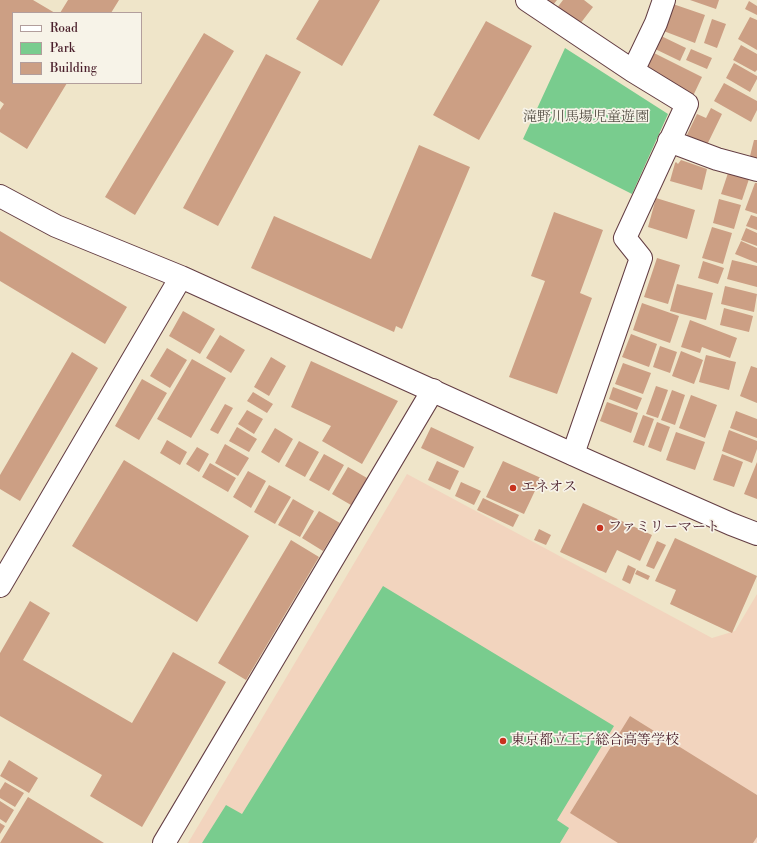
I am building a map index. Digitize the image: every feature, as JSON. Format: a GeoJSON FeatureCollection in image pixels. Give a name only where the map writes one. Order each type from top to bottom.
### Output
{"type":"FeatureCollection","features":[{"type":"Feature","properties":{"kind":"street"},"geometry":{"type":"LineString","coordinates":[[527,0],[633,71],[687,104],[625,238],[641,258],[574,454]]}},
{"type":"Feature","properties":{"kind":"street"},"geometry":{"type":"LineString","coordinates":[[633,71],[656,23],[664,0]]}},
{"type":"Feature","properties":{"kind":"street"},"geometry":{"type":"LineString","coordinates":[[669,141],[717,160],[757,170]]}},
{"type":"Feature","properties":{"kind":"street"},"geometry":{"type":"LineString","coordinates":[[0,196],[56,226],[182,277],[574,454],[731,524],[757,534]]}},
{"type":"Feature","properties":{"kind":"street"},"geometry":{"type":"LineString","coordinates":[[0,586],[182,277]]}},
{"type":"Feature","properties":{"kind":"street"},"geometry":{"type":"LineString","coordinates":[[164,843],[433,390]]}},
{"type":"Feature","properties":{"kind":"shaded area","name":"東京都立王子総合高等学校"},"geometry":{"type":"Polygon","coordinates":[[[407,474],[712,638],[735,631],[757,594],[757,843],[188,843],[407,474]]]}},
{"type":"Feature","properties":{"kind":"green space","name":"滝野川馬場児童遊園"},"geometry":{"type":"Polygon","coordinates":[[[565,48],[668,114],[632,194],[523,139],[565,48]]]}},
{"type":"Feature","properties":{"kind":"green space"},"geometry":{"type":"Polygon","coordinates":[[[383,586],[614,726],[557,820],[569,828],[560,843],[202,843],[226,805],[242,814],[383,586]]]}},
{"type":"Feature","properties":{"kind":"building"},"geometry":{"type":"Polygon","coordinates":[[[0,0],[33,0],[53,12],[12,12],[12,84],[66,84],[27,149],[0,132],[0,110],[4,104],[0,101],[0,0]]]}},
{"type":"Feature","properties":{"kind":"building"},"geometry":{"type":"Polygon","coordinates":[[[68,0],[119,0],[112,12],[61,12],[68,0]]]}},
{"type":"Feature","properties":{"kind":"building"},"geometry":{"type":"Polygon","coordinates":[[[319,0],[380,0],[342,66],[296,39],[319,0]]]}},
{"type":"Feature","properties":{"kind":"building"},"geometry":{"type":"Polygon","coordinates":[[[546,0],[557,0],[553,5],[546,0]]]}},
{"type":"Feature","properties":{"kind":"building"},"geometry":{"type":"Polygon","coordinates":[[[563,0],[584,0],[593,7],[580,24],[557,8],[563,0]]]}},
{"type":"Feature","properties":{"kind":"building"},"geometry":{"type":"Polygon","coordinates":[[[690,0],[719,0],[716,9],[690,0]]]}},
{"type":"Feature","properties":{"kind":"building"},"geometry":{"type":"Polygon","coordinates":[[[749,1],[757,6],[757,15],[745,9],[749,1]]]}},
{"type":"Feature","properties":{"kind":"building"},"geometry":{"type":"Polygon","coordinates":[[[670,3],[705,15],[695,43],[661,30],[670,3]]]}},
{"type":"Feature","properties":{"kind":"building"},"geometry":{"type":"Polygon","coordinates":[[[750,17],[757,20],[757,50],[738,39],[750,17]]]}},
{"type":"Feature","properties":{"kind":"building"},"geometry":{"type":"Polygon","coordinates":[[[712,19],[726,24],[717,48],[704,43],[712,19]]]}},
{"type":"Feature","properties":{"kind":"building"},"geometry":{"type":"Polygon","coordinates":[[[486,21],[532,46],[479,140],[433,115],[486,21]]]}},
{"type":"Feature","properties":{"kind":"building"},"geometry":{"type":"Polygon","coordinates":[[[204,33],[234,51],[135,215],[105,197],[204,33]]]}},
{"type":"Feature","properties":{"kind":"building"},"geometry":{"type":"Polygon","coordinates":[[[659,35],[686,48],[680,61],[653,48],[659,35]]]}},
{"type":"Feature","properties":{"kind":"building"},"geometry":{"type":"Polygon","coordinates":[[[741,45],[757,54],[757,70],[755,72],[733,60],[741,45]]]}},
{"type":"Feature","properties":{"kind":"building"},"geometry":{"type":"Polygon","coordinates":[[[691,49],[712,58],[707,69],[686,60],[691,49]]]}},
{"type":"Feature","properties":{"kind":"building"},"geometry":{"type":"Polygon","coordinates":[[[650,51],[702,77],[693,96],[640,70],[650,51]]]}},
{"type":"Feature","properties":{"kind":"building"},"geometry":{"type":"Polygon","coordinates":[[[266,54],[301,72],[218,226],[183,208],[266,54]]]}},
{"type":"Feature","properties":{"kind":"building"},"geometry":{"type":"Polygon","coordinates":[[[734,63],[757,76],[757,79],[750,92],[726,78],[734,63]]]}},
{"type":"Feature","properties":{"kind":"building"},"geometry":{"type":"Polygon","coordinates":[[[724,83],[757,101],[757,110],[751,122],[714,101],[724,83]]]}},
{"type":"Feature","properties":{"kind":"building"},"geometry":{"type":"Polygon","coordinates":[[[711,108],[722,114],[705,149],[685,139],[697,114],[706,118],[711,108]]]}},
{"type":"Feature","properties":{"kind":"building"},"geometry":{"type":"Polygon","coordinates":[[[754,140],[757,140],[757,161],[750,160],[754,140]]]}},
{"type":"Feature","properties":{"kind":"building"},"geometry":{"type":"Polygon","coordinates":[[[419,145],[470,167],[402,329],[396,326],[394,332],[251,268],[274,216],[371,259],[419,145]]]}},
{"type":"Feature","properties":{"kind":"building"},"geometry":{"type":"Polygon","coordinates":[[[681,160],[707,169],[702,190],[670,181],[675,163],[676,162],[678,164],[681,160]]]}},
{"type":"Feature","properties":{"kind":"building"},"geometry":{"type":"Polygon","coordinates":[[[728,173],[749,179],[742,200],[721,194],[728,173]]]}},
{"type":"Feature","properties":{"kind":"building"},"geometry":{"type":"Polygon","coordinates":[[[755,183],[757,183],[757,214],[745,210],[755,183]]]}},
{"type":"Feature","properties":{"kind":"building"},"geometry":{"type":"Polygon","coordinates":[[[656,198],[695,210],[687,239],[648,227],[656,198]]]}},
{"type":"Feature","properties":{"kind":"building"},"geometry":{"type":"Polygon","coordinates":[[[719,199],[741,205],[734,229],[713,223],[719,199]]]}},
{"type":"Feature","properties":{"kind":"building"},"geometry":{"type":"Polygon","coordinates":[[[554,212],[603,230],[580,293],[592,298],[557,394],[509,377],[545,281],[531,276],[554,212]]]}},
{"type":"Feature","properties":{"kind":"building"},"geometry":{"type":"Polygon","coordinates":[[[751,215],[757,217],[757,230],[746,226],[751,215]]]}},
{"type":"Feature","properties":{"kind":"building"},"geometry":{"type":"Polygon","coordinates":[[[712,227],[732,233],[723,264],[702,258],[712,227]]]}},
{"type":"Feature","properties":{"kind":"building"},"geometry":{"type":"Polygon","coordinates":[[[746,228],[757,233],[757,246],[741,240],[746,228]]]}},
{"type":"Feature","properties":{"kind":"building"},"geometry":{"type":"Polygon","coordinates":[[[0,231],[127,307],[105,344],[0,281],[0,231]]]}},
{"type":"Feature","properties":{"kind":"building"},"geometry":{"type":"Polygon","coordinates":[[[741,241],[757,248],[757,263],[735,254],[741,241]]]}},
{"type":"Feature","properties":{"kind":"building"},"geometry":{"type":"Polygon","coordinates":[[[657,258],[680,265],[668,304],[644,297],[657,258]]]}},
{"type":"Feature","properties":{"kind":"building"},"geometry":{"type":"Polygon","coordinates":[[[732,260],[757,266],[757,287],[727,279],[732,260]]]}},
{"type":"Feature","properties":{"kind":"building"},"geometry":{"type":"Polygon","coordinates":[[[703,261],[724,268],[718,284],[698,278],[703,261]]]}},
{"type":"Feature","properties":{"kind":"building"},"geometry":{"type":"Polygon","coordinates":[[[677,284],[713,293],[706,320],[670,311],[677,284]]]}},
{"type":"Feature","properties":{"kind":"building"},"geometry":{"type":"Polygon","coordinates":[[[725,286],[757,294],[754,312],[721,304],[725,286]]]}},
{"type":"Feature","properties":{"kind":"building"},"geometry":{"type":"Polygon","coordinates":[[[642,303],[679,316],[670,343],[633,330],[642,303]]]}},
{"type":"Feature","properties":{"kind":"building"},"geometry":{"type":"Polygon","coordinates":[[[724,308],[753,316],[749,332],[720,325],[724,308]]]}},
{"type":"Feature","properties":{"kind":"building"},"geometry":{"type":"Polygon","coordinates":[[[183,311],[215,329],[200,354],[169,336],[183,311]]]}},
{"type":"Feature","properties":{"kind":"building"},"geometry":{"type":"Polygon","coordinates":[[[690,320],[737,338],[730,358],[702,347],[700,353],[681,347],[690,320]]]}},
{"type":"Feature","properties":{"kind":"building"},"geometry":{"type":"Polygon","coordinates":[[[631,334],[657,344],[649,367],[622,357],[631,334]]]}},
{"type":"Feature","properties":{"kind":"building"},"geometry":{"type":"Polygon","coordinates":[[[220,335],[245,350],[231,373],[206,358],[220,335]]]}},
{"type":"Feature","properties":{"kind":"building"},"geometry":{"type":"Polygon","coordinates":[[[660,346],[677,352],[670,373],[653,367],[660,346]]]}},
{"type":"Feature","properties":{"kind":"building"},"geometry":{"type":"Polygon","coordinates":[[[167,348],[187,360],[170,388],[150,376],[167,348]]]}},
{"type":"Feature","properties":{"kind":"building"},"geometry":{"type":"Polygon","coordinates":[[[681,351],[703,360],[694,384],[672,376],[681,351]]]}},
{"type":"Feature","properties":{"kind":"building"},"geometry":{"type":"Polygon","coordinates":[[[72,352],[98,368],[20,501],[0,489],[0,475],[72,352]]]}},
{"type":"Feature","properties":{"kind":"building"},"geometry":{"type":"Polygon","coordinates":[[[706,355],[736,362],[729,390],[699,382],[706,355]]]}},
{"type":"Feature","properties":{"kind":"building"},"geometry":{"type":"Polygon","coordinates":[[[271,357],[286,366],[269,396],[254,387],[271,357]]]}},
{"type":"Feature","properties":{"kind":"building"},"geometry":{"type":"Polygon","coordinates":[[[192,359],[226,378],[191,438],[157,419],[192,359]]]}},
{"type":"Feature","properties":{"kind":"building"},"geometry":{"type":"Polygon","coordinates":[[[311,361],[398,401],[362,464],[322,441],[331,426],[291,407],[311,361]]]}},
{"type":"Feature","properties":{"kind":"building"},"geometry":{"type":"Polygon","coordinates":[[[623,363],[651,373],[643,394],[615,384],[623,363]]]}},
{"type":"Feature","properties":{"kind":"building"},"geometry":{"type":"Polygon","coordinates":[[[751,366],[757,368],[757,403],[740,396],[751,366]]]}},
{"type":"Feature","properties":{"kind":"building"},"geometry":{"type":"Polygon","coordinates":[[[142,379],[167,393],[139,440],[115,426],[142,379]]]}},
{"type":"Feature","properties":{"kind":"building"},"geometry":{"type":"Polygon","coordinates":[[[656,386],[668,390],[658,418],[646,414],[656,386]]]}},
{"type":"Feature","properties":{"kind":"building"},"geometry":{"type":"Polygon","coordinates":[[[613,387],[642,398],[637,410],[609,399],[613,387]]]}},
{"type":"Feature","properties":{"kind":"building"},"geometry":{"type":"Polygon","coordinates":[[[672,390],[685,395],[675,425],[661,420],[672,390]]]}},
{"type":"Feature","properties":{"kind":"building"},"geometry":{"type":"Polygon","coordinates":[[[253,392],[273,404],[267,413],[247,401],[253,392]]]}},
{"type":"Feature","properties":{"kind":"building"},"geometry":{"type":"Polygon","coordinates":[[[691,395],[717,405],[705,438],[679,428],[691,395]]]}},
{"type":"Feature","properties":{"kind":"building"},"geometry":{"type":"Polygon","coordinates":[[[607,402],[638,413],[631,433],[600,421],[607,402]]]}},
{"type":"Feature","properties":{"kind":"building"},"geometry":{"type":"Polygon","coordinates":[[[225,404],[233,408],[218,434],[210,430],[225,404]]]}},
{"type":"Feature","properties":{"kind":"building"},"geometry":{"type":"Polygon","coordinates":[[[247,410],[263,419],[254,434],[238,424],[247,410]]]}},
{"type":"Feature","properties":{"kind":"building"},"geometry":{"type":"Polygon","coordinates":[[[736,411],[757,419],[757,438],[730,428],[736,411]]]}},
{"type":"Feature","properties":{"kind":"building"},"geometry":{"type":"Polygon","coordinates":[[[643,415],[654,419],[644,446],[633,442],[643,415]]]}},
{"type":"Feature","properties":{"kind":"building"},"geometry":{"type":"Polygon","coordinates":[[[657,422],[670,427],[661,452],[648,447],[657,422]]]}},
{"type":"Feature","properties":{"kind":"building"},"geometry":{"type":"Polygon","coordinates":[[[237,427],[257,439],[249,452],[229,441],[237,427]]]}},
{"type":"Feature","properties":{"kind":"building"},"geometry":{"type":"Polygon","coordinates":[[[431,427],[474,447],[464,468],[421,448],[431,427]]]}},
{"type":"Feature","properties":{"kind":"building"},"geometry":{"type":"Polygon","coordinates":[[[275,428],[293,439],[279,463],[261,452],[275,428]]]}},
{"type":"Feature","properties":{"kind":"building"},"geometry":{"type":"Polygon","coordinates":[[[729,430],[757,441],[757,449],[752,463],[722,451],[729,430]]]}},
{"type":"Feature","properties":{"kind":"building"},"geometry":{"type":"Polygon","coordinates":[[[676,432],[705,442],[695,470],[666,460],[676,432]]]}},
{"type":"Feature","properties":{"kind":"building"},"geometry":{"type":"Polygon","coordinates":[[[167,440],[187,452],[180,465],[160,453],[167,440]]]}},
{"type":"Feature","properties":{"kind":"building"},"geometry":{"type":"Polygon","coordinates":[[[299,441],[319,452],[305,477],[285,466],[299,441]]]}},
{"type":"Feature","properties":{"kind":"building"},"geometry":{"type":"Polygon","coordinates":[[[225,444],[249,458],[238,476],[215,463],[225,444]]]}},
{"type":"Feature","properties":{"kind":"building"},"geometry":{"type":"Polygon","coordinates":[[[197,447],[209,454],[199,472],[186,464],[197,447]]]}},
{"type":"Feature","properties":{"kind":"building"},"geometry":{"type":"Polygon","coordinates":[[[324,454],[344,465],[329,491],[309,480],[324,454]]]}},
{"type":"Feature","properties":{"kind":"building"},"geometry":{"type":"Polygon","coordinates":[[[722,454],[743,462],[734,487],[713,480],[722,454]]]}},
{"type":"Feature","properties":{"kind":"building"},"geometry":{"type":"Polygon","coordinates":[[[124,460],[249,536],[197,622],[72,546],[124,460]]]}},
{"type":"Feature","properties":{"kind":"building"},"geometry":{"type":"Polygon","coordinates":[[[437,461],[459,471],[450,490],[428,480],[437,461]]]}},
{"type":"Feature","properties":{"kind":"building"},"geometry":{"type":"Polygon","coordinates":[[[503,461],[541,478],[524,514],[486,497],[503,461]]]}},
{"type":"Feature","properties":{"kind":"building"},"geometry":{"type":"Polygon","coordinates":[[[757,462],[757,499],[744,494],[757,462]]]}},
{"type":"Feature","properties":{"kind":"building"},"geometry":{"type":"Polygon","coordinates":[[[210,463],[236,478],[228,492],[202,477],[210,463]]]}},
{"type":"Feature","properties":{"kind":"building"},"geometry":{"type":"Polygon","coordinates":[[[348,467],[367,478],[351,505],[332,494],[348,467]]]}},
{"type":"Feature","properties":{"kind":"building"},"geometry":{"type":"Polygon","coordinates":[[[248,471],[266,481],[251,508],[233,497],[248,471]]]}},
{"type":"Feature","properties":{"kind":"building"},"geometry":{"type":"Polygon","coordinates":[[[461,482],[481,491],[474,505],[455,496],[461,482]]]}},
{"type":"Feature","properties":{"kind":"building"},"geometry":{"type":"Polygon","coordinates":[[[269,485],[291,497],[275,524],[254,512],[269,485]]]}},
{"type":"Feature","properties":{"kind":"building"},"geometry":{"type":"Polygon","coordinates":[[[483,498],[519,515],[513,527],[477,510],[483,498]]]}},
{"type":"Feature","properties":{"kind":"building"},"geometry":{"type":"Polygon","coordinates":[[[293,499],[314,511],[300,537],[278,525],[293,499]]]}},
{"type":"Feature","properties":{"kind":"building"},"geometry":{"type":"Polygon","coordinates":[[[583,503],[652,535],[640,561],[617,550],[606,573],[560,552],[583,503]]]}},
{"type":"Feature","properties":{"kind":"building"},"geometry":{"type":"Polygon","coordinates":[[[319,511],[340,523],[323,551],[302,538],[319,511]]]}},
{"type":"Feature","properties":{"kind":"building"},"geometry":{"type":"Polygon","coordinates":[[[539,529],[551,535],[546,545],[534,540],[539,529]]]}},
{"type":"Feature","properties":{"kind":"building"},"geometry":{"type":"Polygon","coordinates":[[[675,538],[757,576],[732,633],[670,604],[676,590],[655,581],[675,538]]]}},
{"type":"Feature","properties":{"kind":"building"},"geometry":{"type":"Polygon","coordinates":[[[291,540],[319,557],[246,680],[218,663],[291,540]]]}},
{"type":"Feature","properties":{"kind":"building"},"geometry":{"type":"Polygon","coordinates":[[[657,541],[666,545],[654,569],[646,566],[657,541]]]}},
{"type":"Feature","properties":{"kind":"building"},"geometry":{"type":"Polygon","coordinates":[[[628,565],[636,569],[630,584],[622,580],[628,565]]]}},
{"type":"Feature","properties":{"kind":"building"},"geometry":{"type":"Polygon","coordinates":[[[637,570],[650,576],[648,580],[635,574],[637,570]]]}},
{"type":"Feature","properties":{"kind":"building"},"geometry":{"type":"Polygon","coordinates":[[[30,601],[50,613],[23,660],[132,723],[173,652],[226,682],[142,827],[90,796],[102,775],[0,716],[0,653],[30,601]]]}},
{"type":"Feature","properties":{"kind":"building"},"geometry":{"type":"Polygon","coordinates":[[[630,716],[757,795],[757,837],[753,843],[618,843],[570,813],[630,716]]]}},
{"type":"Feature","properties":{"kind":"building"},"geometry":{"type":"Polygon","coordinates":[[[9,760],[38,778],[29,793],[0,776],[9,760]]]}},
{"type":"Feature","properties":{"kind":"building"},"geometry":{"type":"Polygon","coordinates":[[[5,782],[24,793],[15,807],[0,798],[0,790],[5,782]]]}},
{"type":"Feature","properties":{"kind":"building"},"geometry":{"type":"Polygon","coordinates":[[[28,797],[104,843],[0,843],[28,797]]]}},
{"type":"Feature","properties":{"kind":"building"},"geometry":{"type":"Polygon","coordinates":[[[0,801],[14,810],[6,823],[0,819],[0,801]]]}},
{"type":"Feature","properties":{"kind":"building"},"geometry":{"type":"Polygon","coordinates":[[[0,823],[5,826],[0,834],[0,823]]]}},
{"type":"Feature","properties":{"kind":"place","name":"エネオス"},"geometry":{"type":"Point","coordinates":[513,488]}},
{"type":"Feature","properties":{"kind":"place","name":"ファミリーマート"},"geometry":{"type":"Point","coordinates":[600,528]}},
{"type":"Feature","properties":{"kind":"place","name":"東京都立王子総合高等学校"},"geometry":{"type":"Point","coordinates":[503,741]}}]}
